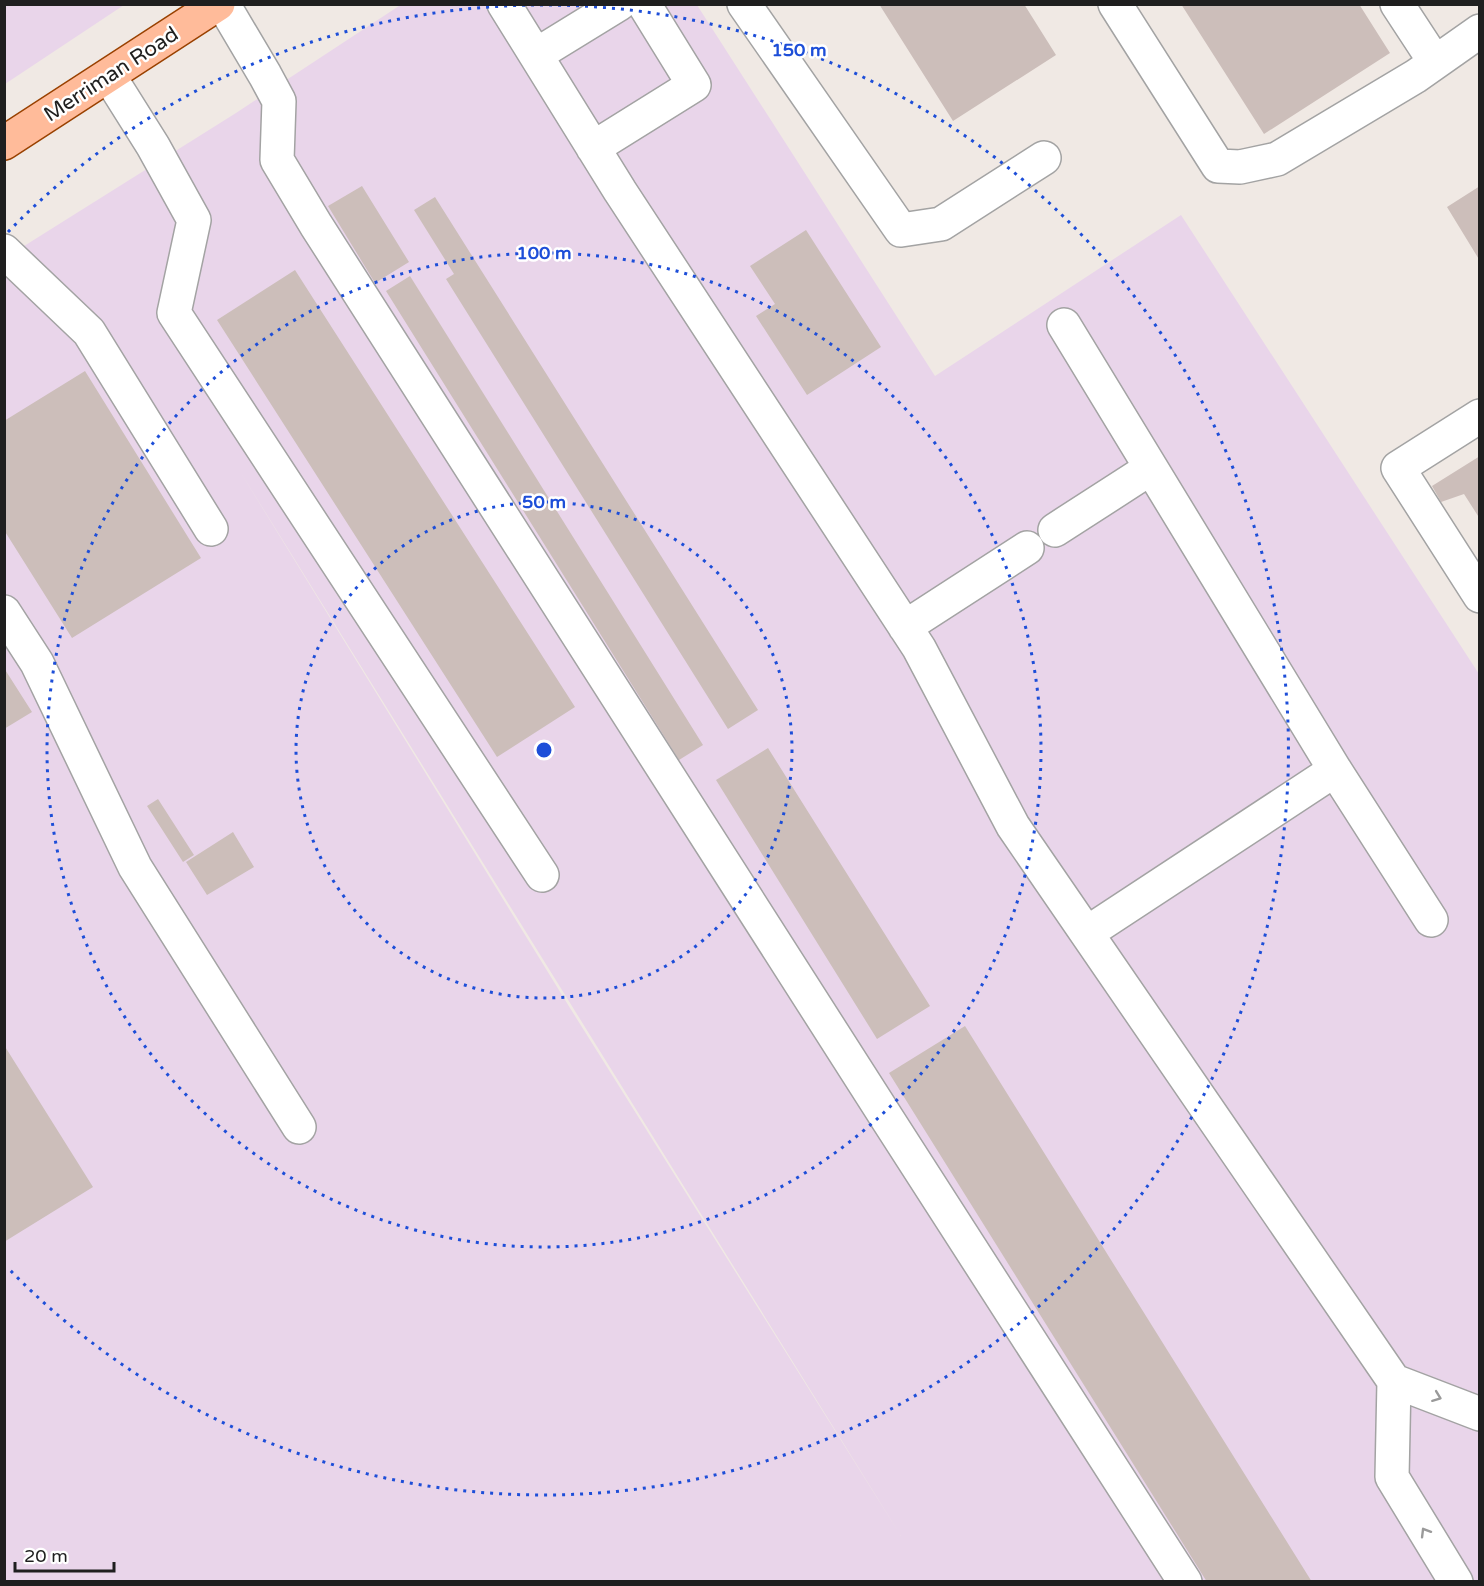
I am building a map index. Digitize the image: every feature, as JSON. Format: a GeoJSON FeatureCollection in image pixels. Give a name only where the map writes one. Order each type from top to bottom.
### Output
{"type":"FeatureCollection","features":[{"type":"Feature","properties":{"kind":"main road","name":"Merriman Road"},"geometry":{"type":"LineString","coordinates":[[4,143],[220,4]]}},
{"type":"Feature","properties":{"kind":"lane"},"geometry":{"type":"LineString","coordinates":[[220,4],[279,101],[278,160],[316,225],[1185,1581]]}},
{"type":"Feature","properties":{"kind":"lane"},"geometry":{"type":"LineString","coordinates":[[504,4],[593,148],[919,648],[1013,826],[1394,1381],[1479,1414]]}},
{"type":"Feature","properties":{"kind":"lane"},"geometry":{"type":"LineString","coordinates":[[536,55],[619,4]]}},
{"type":"Feature","properties":{"kind":"lane"},"geometry":{"type":"LineString","coordinates":[[593,148],[694,85],[644,4]]}},
{"type":"Feature","properties":{"kind":"lane"},"geometry":{"type":"LineString","coordinates":[[744,4],[901,230],[941,224],[1044,158]]}},
{"type":"Feature","properties":{"kind":"lane"},"geometry":{"type":"LineString","coordinates":[[1115,4],[1218,166],[1240,167],[1277,159],[1416,76],[1479,31]]}},
{"type":"Feature","properties":{"kind":"lane"},"geometry":{"type":"LineString","coordinates":[[1397,4],[1435,62]]}},
{"type":"Feature","properties":{"kind":"lane"},"geometry":{"type":"LineString","coordinates":[[109,76],[153,146],[194,219],[174,313],[542,875]]}},
{"type":"Feature","properties":{"kind":"lane"},"geometry":{"type":"LineString","coordinates":[[4,251],[89,332],[211,529]]}},
{"type":"Feature","properties":{"kind":"lane"},"geometry":{"type":"LineString","coordinates":[[1064,325],[1335,771],[1431,920]]}},
{"type":"Feature","properties":{"kind":"lane"},"geometry":{"type":"LineString","coordinates":[[1479,416],[1398,468],[1479,596]]}},
{"type":"Feature","properties":{"kind":"lane"},"geometry":{"type":"LineString","coordinates":[[1055,530],[1151,468]]}},
{"type":"Feature","properties":{"kind":"lane"},"geometry":{"type":"LineString","coordinates":[[905,627],[1027,548]]}},
{"type":"Feature","properties":{"kind":"lane"},"geometry":{"type":"LineString","coordinates":[[4,612],[37,663],[135,867],[299,1127]]}},
{"type":"Feature","properties":{"kind":"lane"},"geometry":{"type":"LineString","coordinates":[[1087,933],[1335,771]]}},
{"type":"Feature","properties":{"kind":"lane"},"geometry":{"type":"LineString","coordinates":[[1394,1381],[1392,1477],[1456,1581]]}},
{"type":"Feature","properties":{"kind":"shaded area"},"geometry":{"type":"Polygon","coordinates":[[[5,4],[124,4],[124,5],[5,84],[5,4]]]}},
{"type":"Feature","properties":{"kind":"shaded area"},"geometry":{"type":"Polygon","coordinates":[[[402,4],[697,5],[935,376],[1181,215],[1479,674],[1479,1581],[5,1582],[5,258],[236,113],[402,4]],[[236,465],[570,1008],[901,1536],[236,465]]]}},
{"type":"Feature","properties":{"kind":"building"},"geometry":{"type":"Polygon","coordinates":[[[879,4],[1024,4],[1056,55],[953,121],[879,4]]]}},
{"type":"Feature","properties":{"kind":"building"},"geometry":{"type":"Polygon","coordinates":[[[1181,4],[1359,4],[1390,53],[1264,134],[1181,4]]]}},
{"type":"Feature","properties":{"kind":"building"},"geometry":{"type":"Polygon","coordinates":[[[362,186],[409,262],[375,283],[328,206],[362,186]]]}},
{"type":"Feature","properties":{"kind":"building"},"geometry":{"type":"Polygon","coordinates":[[[1480,186],[1480,261],[1447,207],[1480,186]]]}},
{"type":"Feature","properties":{"kind":"building"},"geometry":{"type":"Polygon","coordinates":[[[435,197],[758,710],[728,729],[446,279],[454,274],[414,210],[435,197]]]}},
{"type":"Feature","properties":{"kind":"building"},"geometry":{"type":"Polygon","coordinates":[[[806,230],[881,347],[807,395],[756,316],[775,304],[750,266],[806,230]]]}},
{"type":"Feature","properties":{"kind":"building"},"geometry":{"type":"Polygon","coordinates":[[[295,270],[575,707],[497,757],[217,320],[295,270]]]}},
{"type":"Feature","properties":{"kind":"building"},"geometry":{"type":"Polygon","coordinates":[[[410,276],[703,745],[679,760],[386,291],[410,276]]]}},
{"type":"Feature","properties":{"kind":"building"},"geometry":{"type":"Polygon","coordinates":[[[85,371],[201,558],[72,638],[4,530],[4,421],[85,371]]]}},
{"type":"Feature","properties":{"kind":"building"},"geometry":{"type":"Polygon","coordinates":[[[1480,456],[1480,519],[1464,494],[1441,502],[1432,486],[1480,456]]]}},
{"type":"Feature","properties":{"kind":"building"},"geometry":{"type":"Polygon","coordinates":[[[4,668],[32,712],[4,729],[4,668]]]}},
{"type":"Feature","properties":{"kind":"building"},"geometry":{"type":"Polygon","coordinates":[[[768,748],[930,1006],[877,1039],[716,780],[768,748]]]}},
{"type":"Feature","properties":{"kind":"building"},"geometry":{"type":"Polygon","coordinates":[[[158,799],[194,855],[183,862],[147,806],[158,799]]]}},
{"type":"Feature","properties":{"kind":"building"},"geometry":{"type":"Polygon","coordinates":[[[233,832],[254,867],[207,895],[186,862],[233,832]]]}},
{"type":"Feature","properties":{"kind":"building"},"geometry":{"type":"Polygon","coordinates":[[[965,1026],[1312,1582],[1207,1582],[889,1073],[965,1026]]]}},
{"type":"Feature","properties":{"kind":"building"},"geometry":{"type":"Polygon","coordinates":[[[4,1045],[93,1187],[4,1242],[4,1045]]]}}]}
